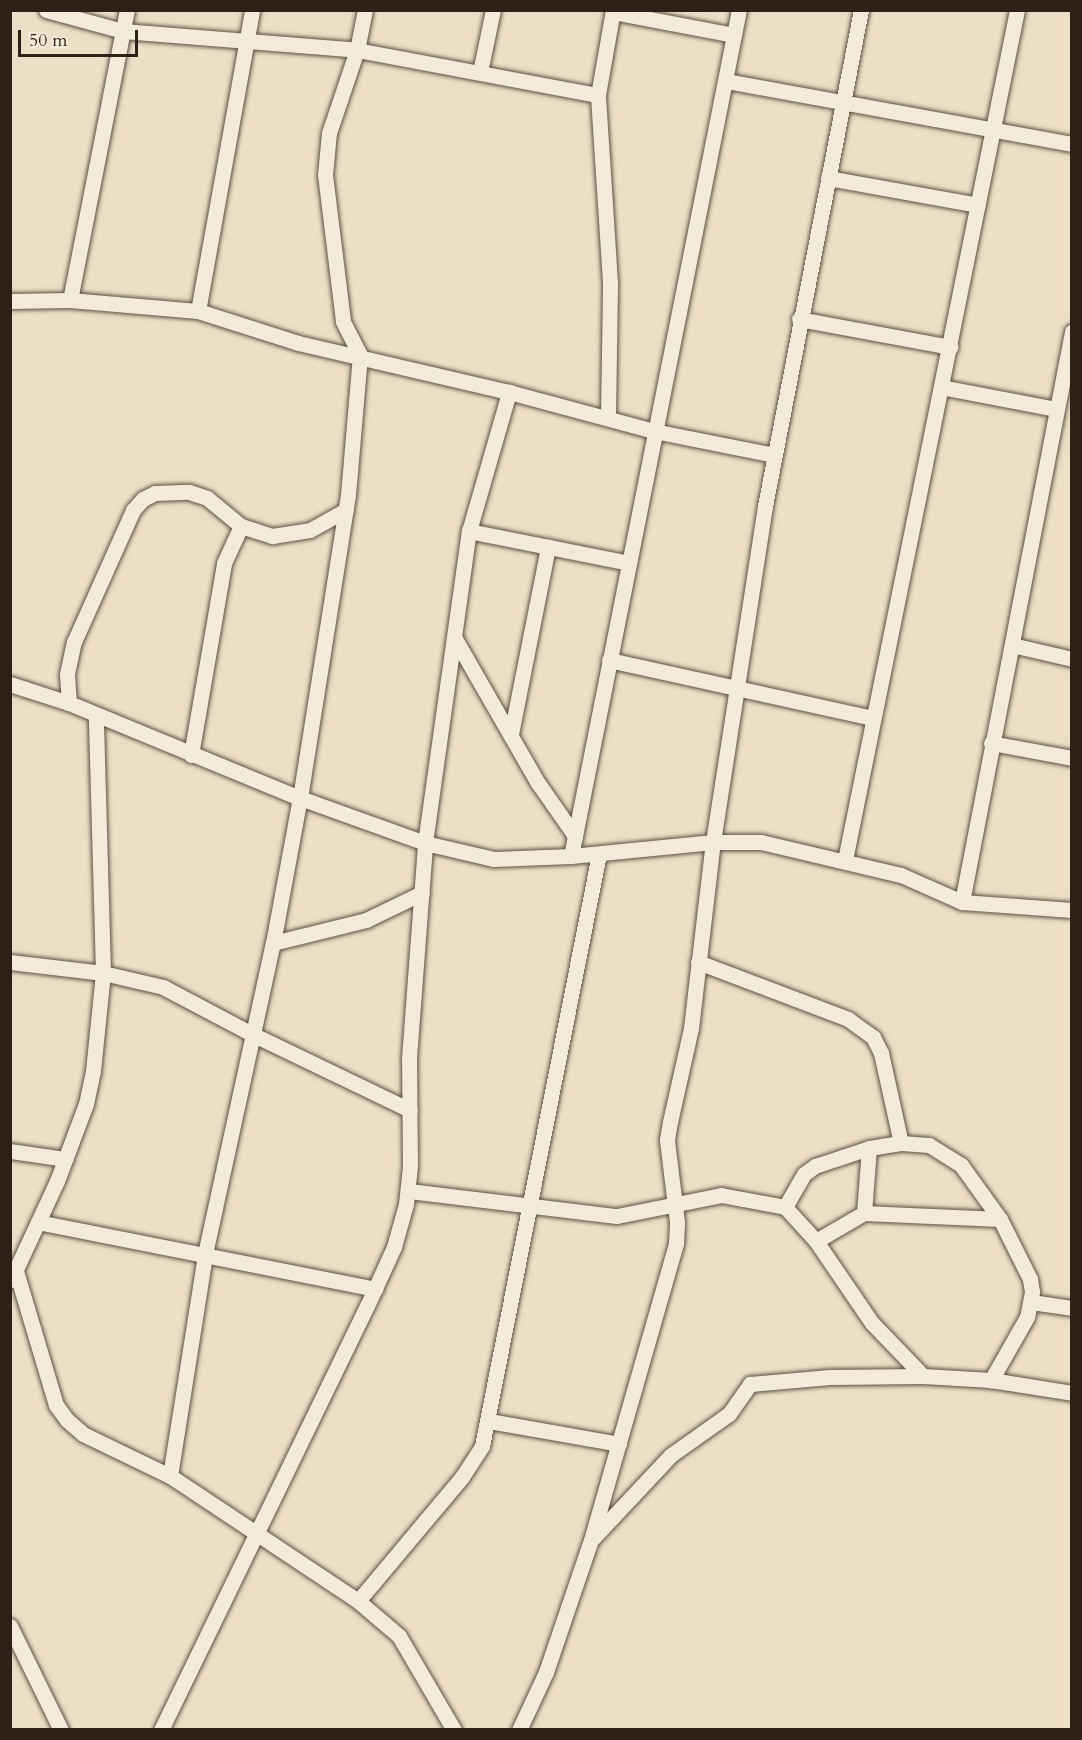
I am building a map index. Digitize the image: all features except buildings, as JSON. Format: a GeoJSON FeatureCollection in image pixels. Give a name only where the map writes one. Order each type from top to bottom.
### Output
{"type":"FeatureCollection","features":[{"type":"Feature","properties":{"kind":"street"},"geometry":{"type":"LineString","coordinates":[[46,10],[123,31],[357,50],[598,95]]}},
{"type":"Feature","properties":{"kind":"street"},"geometry":{"type":"LineString","coordinates":[[70,300],[127,10]]}},
{"type":"Feature","properties":{"kind":"street"},"geometry":{"type":"LineString","coordinates":[[198,311],[252,10]]}},
{"type":"Feature","properties":{"kind":"street"},"geometry":{"type":"LineString","coordinates":[[170,1476],[205,1254],[254,1035],[300,798],[346,510],[360,355],[343,321],[325,175],[329,133],[357,50],[365,10]]}},
{"type":"Feature","properties":{"kind":"street"},"geometry":{"type":"LineString","coordinates":[[480,72],[493,10]]}},
{"type":"Feature","properties":{"kind":"street"},"geometry":{"type":"LineString","coordinates":[[571,856],[654,431],[740,10]]}},
{"type":"Feature","properties":{"kind":"street"},"geometry":{"type":"LineString","coordinates":[[519,1730],[546,1672],[591,1540],[672,1259],[676,1203],[667,1140],[691,1028],[713,842],[735,687],[799,319],[861,10]]}},
{"type":"Feature","properties":{"kind":"street"},"geometry":{"type":"LineString","coordinates":[[845,860],[1017,10]]}},
{"type":"Feature","properties":{"kind":"street"},"geometry":{"type":"LineString","coordinates":[[608,416],[610,282],[598,95],[613,11],[734,35]]}},
{"type":"Feature","properties":{"kind":"street"},"geometry":{"type":"LineString","coordinates":[[726,81],[842,100],[993,131],[1071,144]]}},
{"type":"Feature","properties":{"kind":"street"},"geometry":{"type":"LineString","coordinates":[[828,178],[978,205]]}},
{"type":"Feature","properties":{"kind":"street"},"geometry":{"type":"LineString","coordinates":[[10,301],[70,300],[198,311],[298,343],[360,355],[608,416],[654,431],[774,455]]}},
{"type":"Feature","properties":{"kind":"street"},"geometry":{"type":"LineString","coordinates":[[799,319],[950,347]]}},
{"type":"Feature","properties":{"kind":"street"},"geometry":{"type":"LineString","coordinates":[[962,902],[1056,409],[1066,380],[1071,332]]}},
{"type":"Feature","properties":{"kind":"street"},"geometry":{"type":"LineString","coordinates":[[941,387],[1056,409]]}},
{"type":"Feature","properties":{"kind":"street"},"geometry":{"type":"LineString","coordinates":[[161,1730],[375,1289],[394,1247],[409,1191],[410,1047],[425,843],[468,531],[509,392]]}},
{"type":"Feature","properties":{"kind":"street"},"geometry":{"type":"LineString","coordinates":[[69,703],[67,674],[74,642],[133,510],[143,499],[155,492],[189,492],[207,498],[241,526],[272,536],[293,536],[346,510]]}},
{"type":"Feature","properties":{"kind":"street"},"geometry":{"type":"LineString","coordinates":[[191,755],[224,563],[241,526]]}},
{"type":"Feature","properties":{"kind":"street"},"geometry":{"type":"LineString","coordinates":[[468,531],[629,563]]}},
{"type":"Feature","properties":{"kind":"street"},"geometry":{"type":"LineString","coordinates":[[511,734],[548,547]]}},
{"type":"Feature","properties":{"kind":"street"},"geometry":{"type":"LineString","coordinates":[[454,637],[575,836]]}},
{"type":"Feature","properties":{"kind":"street"},"geometry":{"type":"LineString","coordinates":[[1012,645],[1071,659]]}},
{"type":"Feature","properties":{"kind":"street"},"geometry":{"type":"LineString","coordinates":[[609,660],[873,718]]}},
{"type":"Feature","properties":{"kind":"street"},"geometry":{"type":"LineString","coordinates":[[11,688],[69,703],[300,798],[425,843],[494,859],[599,854],[713,842],[761,842],[901,875],[962,902],[1071,910]]}},
{"type":"Feature","properties":{"kind":"street"},"geometry":{"type":"LineString","coordinates":[[96,715],[103,973],[93,1071],[65,1159],[13,1277],[56,1405],[67,1420],[83,1434],[170,1476],[358,1600],[399,1636],[454,1730]]}},
{"type":"Feature","properties":{"kind":"street"},"geometry":{"type":"LineString","coordinates":[[991,743],[1071,758]]}},
{"type":"Feature","properties":{"kind":"street"},"geometry":{"type":"LineString","coordinates":[[358,1600],[476,1460],[489,1421],[599,854]]}},
{"type":"Feature","properties":{"kind":"street"},"geometry":{"type":"LineString","coordinates":[[273,943],[366,920],[422,893]]}},
{"type":"Feature","properties":{"kind":"street"},"geometry":{"type":"LineString","coordinates":[[10,962],[103,973],[163,987],[254,1035],[410,1110]]}},
{"type":"Feature","properties":{"kind":"street"},"geometry":{"type":"LineString","coordinates":[[698,962],[848,1019],[873,1037],[881,1053],[901,1143]]}},
{"type":"Feature","properties":{"kind":"street"},"geometry":{"type":"LineString","coordinates":[[785,1207],[804,1174],[816,1166],[869,1148],[901,1143],[929,1145],[943,1151],[961,1165],[1000,1220],[1029,1279],[1031,1302],[1027,1317],[991,1380]]}},
{"type":"Feature","properties":{"kind":"street"},"geometry":{"type":"LineString","coordinates":[[864,1213],[869,1148]]}},
{"type":"Feature","properties":{"kind":"street"},"geometry":{"type":"LineString","coordinates":[[10,1151],[65,1159]]}},
{"type":"Feature","properties":{"kind":"street"},"geometry":{"type":"LineString","coordinates":[[409,1191],[617,1216],[722,1195],[785,1207],[816,1241],[872,1323],[923,1376]]}},
{"type":"Feature","properties":{"kind":"street"},"geometry":{"type":"LineString","coordinates":[[816,1241],[864,1213],[1000,1220]]}},
{"type":"Feature","properties":{"kind":"street"},"geometry":{"type":"LineString","coordinates":[[38,1222],[375,1289]]}},
{"type":"Feature","properties":{"kind":"street"},"geometry":{"type":"LineString","coordinates":[[1031,1302],[1071,1308]]}},
{"type":"Feature","properties":{"kind":"street"},"geometry":{"type":"LineString","coordinates":[[591,1540],[671,1455],[721,1422],[750,1384],[830,1377],[923,1376],[991,1380],[1071,1393]]}},
{"type":"Feature","properties":{"kind":"street"},"geometry":{"type":"LineString","coordinates":[[489,1421],[619,1444]]}},
{"type":"Feature","properties":{"kind":"street"},"geometry":{"type":"LineString","coordinates":[[10,1626],[61,1730]]}}]}
